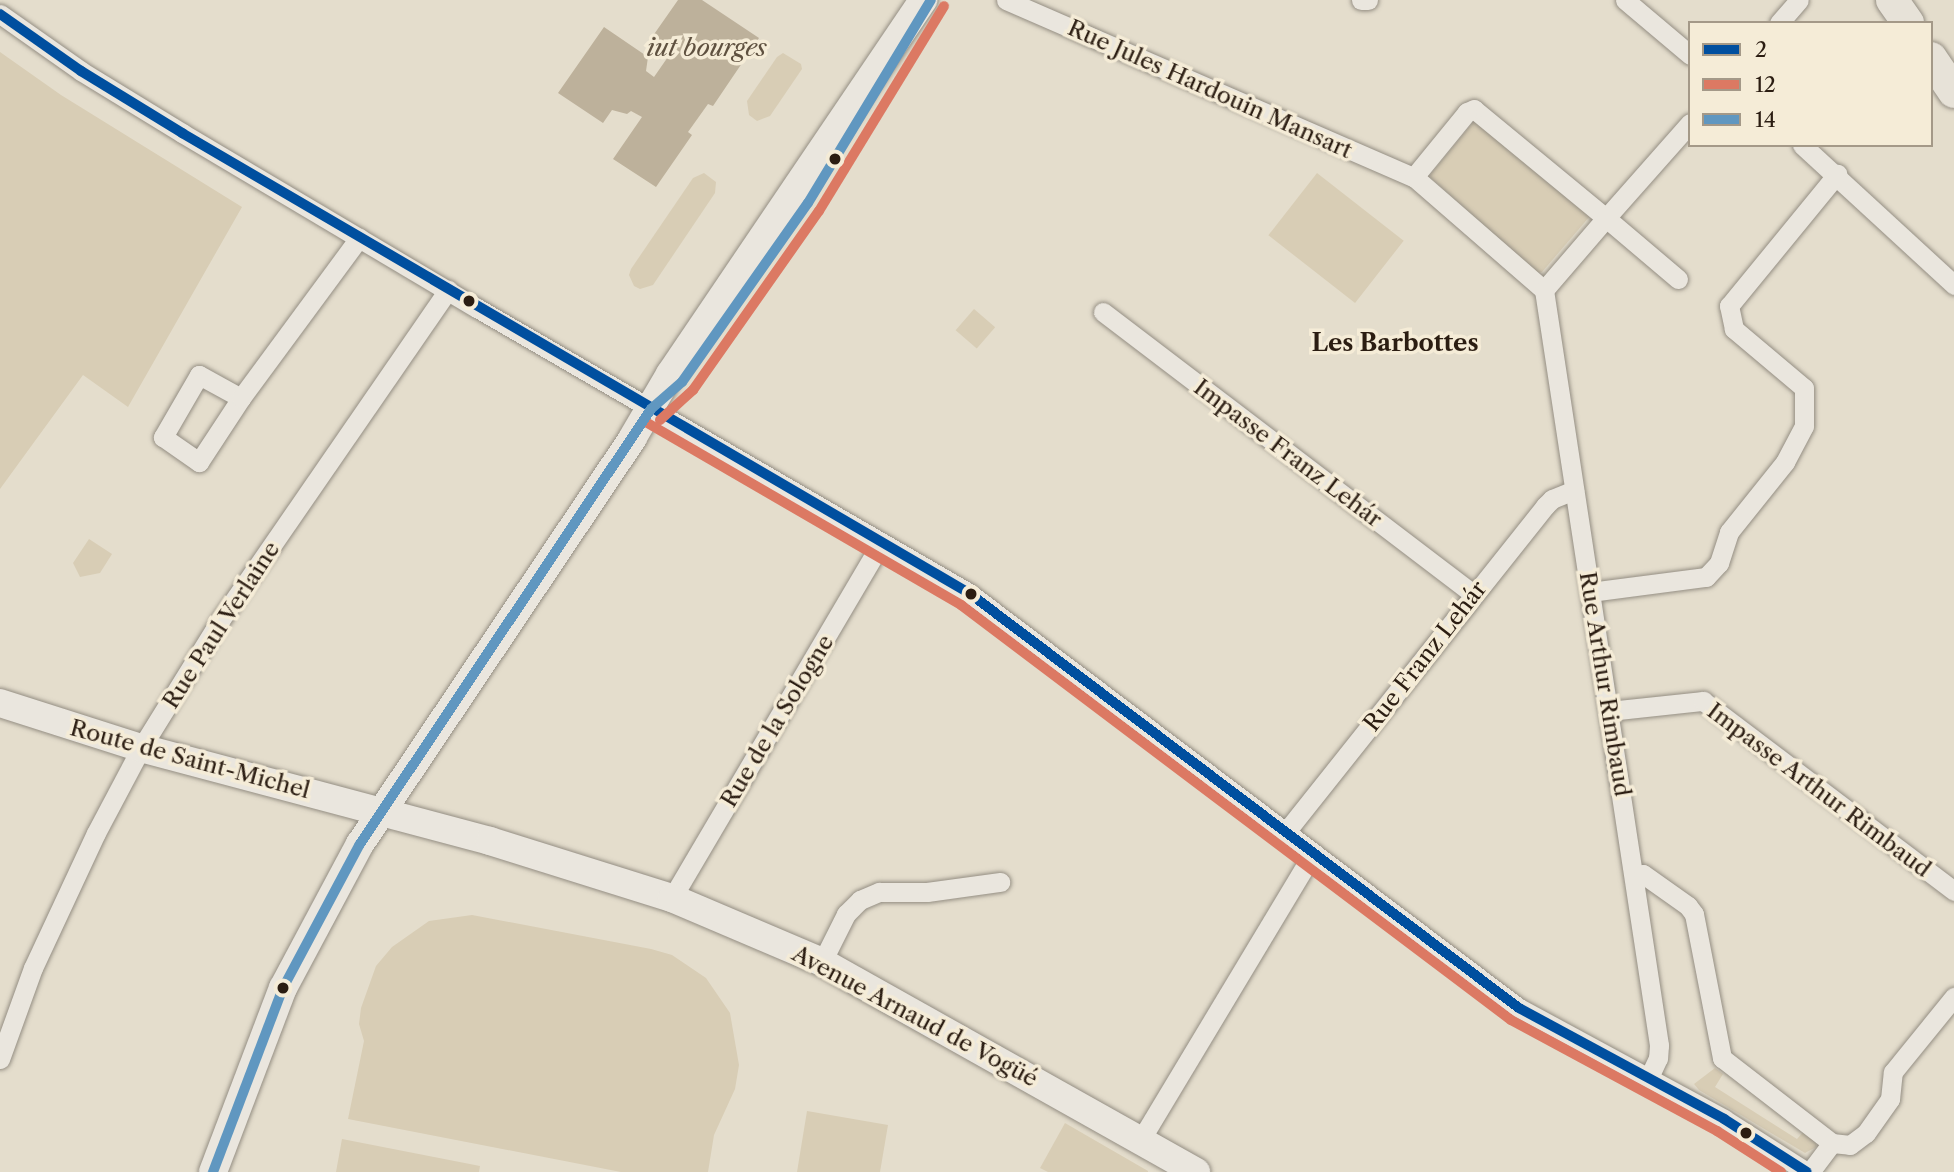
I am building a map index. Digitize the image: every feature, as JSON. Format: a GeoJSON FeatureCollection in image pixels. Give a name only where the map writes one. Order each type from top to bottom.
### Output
{"type":"FeatureCollection","features":[{"type":"Feature","properties":{"kind":"main road"},"geometry":{"type":"LineString","coordinates":[[213,1172],[283,988],[360,844],[651,409],[670,373],[923,0]]}},
{"type":"Feature","properties":{"kind":"main road"},"geometry":{"type":"LineString","coordinates":[[651,409],[682,382],[808,202],[925,14],[931,0]]}},
{"type":"Feature","properties":{"kind":"main road"},"geometry":{"type":"LineString","coordinates":[[1892,0],[1907,21]]}},
{"type":"Feature","properties":{"kind":"main road"},"geometry":{"type":"LineString","coordinates":[[1933,61],[1954,92]]}},
{"type":"Feature","properties":{"kind":"main road","name":"Route de Saint-Michel"},"geometry":{"type":"LineString","coordinates":[[0,702],[141,748],[381,813]]}},
{"type":"Feature","properties":{"kind":"main road","name":"Avenue Arnaud de Vogüé"},"geometry":{"type":"LineString","coordinates":[[381,813],[490,841],[672,898],[822,962],[1196,1172]]}},
{"type":"Feature","properties":{"kind":"street","name":"Rue Jules Hardouin Mansart"},"geometry":{"type":"LineString","coordinates":[[1006,0],[1414,177],[1544,290]]}},
{"type":"Feature","properties":{"kind":"street"},"geometry":{"type":"LineString","coordinates":[[1361,0],[1368,0]]}},
{"type":"Feature","properties":{"kind":"street"},"geometry":{"type":"LineString","coordinates":[[1625,0],[1688,53]]}},
{"type":"Feature","properties":{"kind":"street"},"geometry":{"type":"LineString","coordinates":[[1781,21],[1799,0]]}},
{"type":"Feature","properties":{"kind":"street"},"geometry":{"type":"LineString","coordinates":[[0,13],[81,71],[448,290],[969,593],[1312,855],[1519,1008],[1649,1077],[1808,1172],[1832,1143]]}},
{"type":"Feature","properties":{"kind":"street"},"geometry":{"type":"LineString","coordinates":[[1414,177],[1467,112],[1474,109],[1678,279]]}},
{"type":"Feature","properties":{"kind":"street"},"geometry":{"type":"LineString","coordinates":[[1544,290],[1688,125]]}},
{"type":"Feature","properties":{"kind":"street"},"geometry":{"type":"LineString","coordinates":[[1804,147],[1837,174],[1954,285]]}},
{"type":"Feature","properties":{"kind":"street"},"geometry":{"type":"LineString","coordinates":[[1590,592],[1706,577],[1719,562],[1729,532],[1785,462],[1804,426],[1804,388],[1734,329],[1729,306],[1837,174]]}},
{"type":"Feature","properties":{"kind":"street"},"geometry":{"type":"LineString","coordinates":[[241,398],[359,237]]}},
{"type":"Feature","properties":{"kind":"street","name":"Rue Paul Verlaine"},"geometry":{"type":"LineString","coordinates":[[0,1059],[33,968],[96,833],[141,748],[221,620],[448,290]]}},
{"type":"Feature","properties":{"kind":"street","name":"Rue Arthur Rimbaud"},"geometry":{"type":"LineString","coordinates":[[1544,290],[1636,876],[1659,1045],[1658,1058],[1649,1077]]}},
{"type":"Feature","properties":{"kind":"street","name":"Impasse Franz Lehár"},"geometry":{"type":"LineString","coordinates":[[1103,313],[1473,594]]}},
{"type":"Feature","properties":{"kind":"street","name":"Rue Franz Lehár"},"geometry":{"type":"LineString","coordinates":[[1285,833],[1545,506],[1552,499],[1574,490]]}},
{"type":"Feature","properties":{"kind":"street","name":"Rue de la Sologne"},"geometry":{"type":"LineString","coordinates":[[672,898],[881,543]]}},
{"type":"Feature","properties":{"kind":"street","name":"Impasse Arthur Rimbaud"},"geometry":{"type":"LineString","coordinates":[[1609,711],[1703,701],[1951,882]]}},
{"type":"Feature","properties":{"kind":"street"},"geometry":{"type":"LineString","coordinates":[[1140,1141],[1312,855]]}},
{"type":"Feature","properties":{"kind":"street"},"geometry":{"type":"LineString","coordinates":[[1636,876],[1643,874],[1688,906],[1694,914],[1722,1058],[1832,1143],[1850,1145],[1866,1133],[1890,1099],[1893,1072],[1954,997]]}},
{"type":"Feature","properties":{"kind":"street"},"geometry":{"type":"LineString","coordinates":[[822,962],[846,914],[870,896],[879,892],[927,892],[1000,882]]}},
{"type":"Feature","properties":{"kind":"shaded area"},"geometry":{"type":"Polygon","coordinates":[[[0,52],[61,95],[242,207],[128,407],[83,375],[0,489],[0,52]]]}},
{"type":"Feature","properties":{"kind":"shaded area"},"geometry":{"type":"Polygon","coordinates":[[[783,53],[801,64],[802,69],[770,116],[757,121],[749,115],[747,101],[777,57],[783,53]]]}},
{"type":"Feature","properties":{"kind":"shaded area"},"geometry":{"type":"Polygon","coordinates":[[[1478,120],[1590,216],[1542,272],[1537,273],[1431,178],[1430,175],[1474,121],[1478,120]]]}},
{"type":"Feature","properties":{"kind":"shaded area"},"geometry":{"type":"Polygon","coordinates":[[[704,173],[716,182],[715,193],[653,285],[640,289],[634,286],[629,275],[631,269],[693,178],[704,173]]]}},
{"type":"Feature","properties":{"kind":"shaded area"},"geometry":{"type":"Polygon","coordinates":[[[1317,173],[1404,241],[1355,303],[1268,235],[1317,173]]]}},
{"type":"Feature","properties":{"kind":"shaded area"},"geometry":{"type":"Polygon","coordinates":[[[974,309],[995,327],[977,349],[956,330],[974,309]]]}},
{"type":"Feature","properties":{"kind":"shaded area"},"geometry":{"type":"Polygon","coordinates":[[[89,539],[112,554],[100,573],[80,577],[73,563],[89,539]]]}},
{"type":"Feature","properties":{"kind":"shaded area"},"geometry":{"type":"Polygon","coordinates":[[[472,915],[651,949],[672,955],[706,978],[730,1013],[739,1065],[735,1089],[714,1135],[708,1172],[621,1172],[348,1119],[364,1041],[359,1024],[361,1008],[376,966],[392,947],[429,921],[472,915]]]}},
{"type":"Feature","properties":{"kind":"shaded area"},"geometry":{"type":"Polygon","coordinates":[[[1715,1068],[1723,1074],[1715,1087],[1797,1139],[1805,1130],[1816,1143],[1816,1147],[1805,1153],[1699,1090],[1694,1084],[1715,1068]]]}},
{"type":"Feature","properties":{"kind":"shaded area"},"geometry":{"type":"Polygon","coordinates":[[[807,1111],[888,1125],[880,1172],[797,1172],[807,1111]]]}},
{"type":"Feature","properties":{"kind":"shaded area"},"geometry":{"type":"Polygon","coordinates":[[[1065,1123],[1148,1172],[1048,1172],[1040,1168],[1065,1123]]]}},
{"type":"Feature","properties":{"kind":"shaded area"},"geometry":{"type":"Polygon","coordinates":[[[342,1139],[480,1166],[479,1172],[336,1172],[342,1139]]]}},
{"type":"Feature","properties":{"kind":"water","name":"iut bourges"},"geometry":{"type":"Polygon","coordinates":[[[678,0],[702,0],[759,38],[713,106],[708,104],[688,132],[692,135],[656,187],[613,159],[642,117],[631,111],[627,114],[612,110],[603,123],[558,93],[604,27],[648,57],[646,71],[654,77],[670,54],[650,40],[678,0]]]}},
{"type":"Feature","properties":{"kind":"transit line","name":"14"},"geometry":{"type":"LineString","coordinates":[[213,1172],[283,988],[360,844],[651,409],[682,382],[808,203],[931,0]]}},
{"type":"Feature","properties":{"kind":"transit line","name":"12"},"geometry":{"type":"LineString","coordinates":[[660,420],[693,390],[819,211],[944,6]]}},
{"type":"Feature","properties":{"kind":"transit line","name":"2"},"geometry":{"type":"LineString","coordinates":[[0,14],[81,71],[182,133],[969,593],[1519,1008],[1724,1119],[1807,1172]]}},
{"type":"Feature","properties":{"kind":"transit line","name":"12"},"geometry":{"type":"LineString","coordinates":[[644,421],[961,605],[1511,1020],[1717,1131],[1781,1172]]}},
{"type":"Feature","properties":{"kind":"district","name":"Les Barbottes"},"geometry":{"type":"Point","coordinates":[1395,343]}}]}
